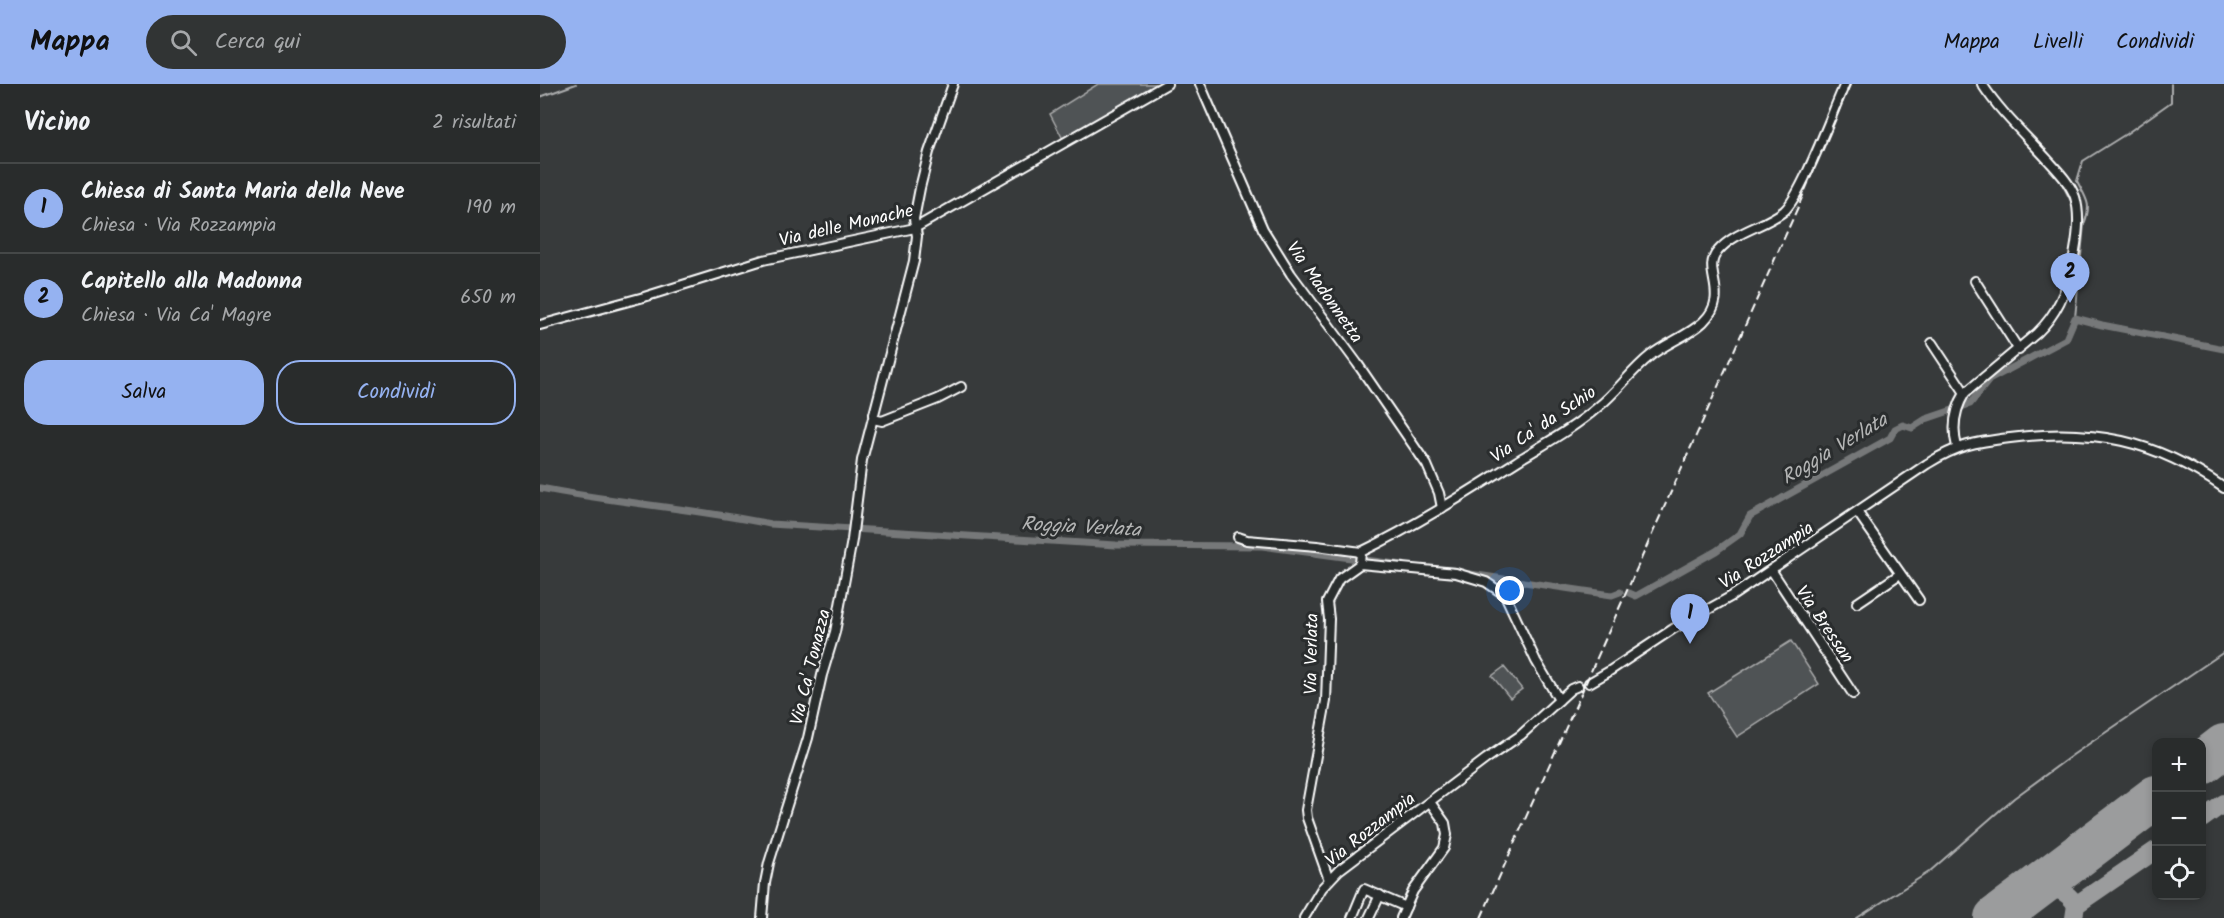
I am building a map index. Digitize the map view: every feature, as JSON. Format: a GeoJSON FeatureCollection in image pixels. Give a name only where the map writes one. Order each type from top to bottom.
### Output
{"type":"FeatureCollection","features":[{"type":"Feature","properties":{"kind":"street","name":"Via Ca' Tonazza"},"geometry":{"type":"LineString","coordinates":[[762,918],[769,863],[808,738],[844,591],[862,460],[914,261],[917,236],[914,219],[929,152],[953,84]]}},
{"type":"Feature","properties":{"kind":"street","name":"Via delle Monache"},"geometry":{"type":"LineString","coordinates":[[540,325],[644,297],[764,260],[915,228],[1167,84]]}},
{"type":"Feature","properties":{"kind":"street","name":"Via Madonnetta"},"geometry":{"type":"LineString","coordinates":[[1200,84],[1263,230],[1291,274],[1357,363],[1427,465],[1439,493],[1442,508]]}},
{"type":"Feature","properties":{"kind":"street","name":"Via Ca' da Schio"},"geometry":{"type":"LineString","coordinates":[[1360,558],[1570,427],[1597,408],[1651,355],[1703,322],[1715,308],[1716,297],[1711,265],[1716,253],[1727,242],[1770,220],[1789,205],[1845,84]]}},
{"type":"Feature","properties":{"kind":"street"},"geometry":{"type":"LineString","coordinates":[[1957,447],[1954,436],[1958,408],[1965,393],[2019,350],[2046,324],[2056,309],[2070,279],[2078,217],[2074,196],[2063,176],[1982,84]]}},
{"type":"Feature","properties":{"kind":"street"},"geometry":{"type":"LineString","coordinates":[[1976,281],[2019,350]]}},
{"type":"Feature","properties":{"kind":"street"},"geometry":{"type":"LineString","coordinates":[[1932,343],[1965,393]]}},
{"type":"Feature","properties":{"kind":"street"},"geometry":{"type":"LineString","coordinates":[[873,419],[882,421],[938,399],[961,387]]}},
{"type":"Feature","properties":{"kind":"street","name":"Via Rozzampia"},"geometry":{"type":"LineString","coordinates":[[1589,683],[1673,629],[1772,571],[1927,464],[1957,447],[2036,434],[2065,433],[2101,436],[2170,455],[2203,473],[2224,488]]}},
{"type":"Feature","properties":{"kind":"street"},"geometry":{"type":"LineString","coordinates":[[1858,513],[1919,600]]}},
{"type":"Feature","properties":{"kind":"street"},"geometry":{"type":"LineString","coordinates":[[1238,537],[1247,540],[1317,546],[1360,558],[1456,573],[1486,582],[1505,595],[1536,661],[1559,700]]}},
{"type":"Feature","properties":{"kind":"street","name":"Via Verlata"},"geometry":{"type":"LineString","coordinates":[[1329,879],[1306,810],[1326,701],[1329,619],[1327,602],[1339,579],[1360,558]]}},
{"type":"Feature","properties":{"kind":"street","name":"Via Bressan"},"geometry":{"type":"LineString","coordinates":[[1772,571],[1853,694]]}},
{"type":"Feature","properties":{"kind":"street"},"geometry":{"type":"LineString","coordinates":[[1857,603],[1900,574]]}},
{"type":"Feature","properties":{"kind":"street","name":"Via Rozzampia"},"geometry":{"type":"LineString","coordinates":[[1304,918],[1329,879],[1521,735],[1571,689],[1578,686]]}},
{"type":"Feature","properties":{"kind":"street"},"geometry":{"type":"LineString","coordinates":[[1401,918],[1413,891],[1444,848],[1448,836],[1445,823],[1430,802]]}},
{"type":"Feature","properties":{"kind":"street"},"geometry":{"type":"LineString","coordinates":[[1352,918],[1364,889],[1406,907]]}},
{"type":"Feature","properties":{"kind":"street"},"geometry":{"type":"LineString","coordinates":[[1369,918],[1380,895]]}},
{"type":"Feature","properties":{"kind":"shaded area"},"geometry":{"type":"Polygon","coordinates":[[[1098,84],[1162,84],[1064,141],[1050,114],[1098,84]]]}},
{"type":"Feature","properties":{"kind":"shaded area"},"geometry":{"type":"Polygon","coordinates":[[[1791,641],[1819,684],[1737,737],[1708,693],[1791,641]]]}},
{"type":"Feature","properties":{"kind":"shaded area"},"geometry":{"type":"Polygon","coordinates":[[[1504,667],[1522,689],[1510,698],[1492,676],[1504,667]]]}},
{"type":"Feature","properties":{"kind":"waterway"},"geometry":{"type":"LineString","coordinates":[[540,97],[576,84]]}},
{"type":"Feature","properties":{"kind":"waterway"},"geometry":{"type":"LineString","coordinates":[[2075,318],[2084,224],[2088,212],[2086,198],[2077,181],[2083,161],[2171,102],[2171,84]]}},
{"type":"Feature","properties":{"kind":"waterway"},"geometry":{"type":"LineString","coordinates":[[2058,176],[2072,203]]}},
{"type":"Feature","properties":{"kind":"waterway","name":"Roggia Verlata"},"geometry":{"type":"LineString","coordinates":[[1629,593],[1636,596],[1716,551],[1740,534],[1750,516],[1890,438],[1895,429],[1903,425],[1912,428],[1926,419],[1970,404],[1989,380],[2066,339],[2075,318],[2224,349]]}},
{"type":"Feature","properties":{"kind":"waterway","name":"Roggia Verlata"},"geometry":{"type":"LineString","coordinates":[[540,488],[770,524],[1116,545],[1262,546],[1403,565]]}},
{"type":"Feature","properties":{"kind":"waterway","name":"Roggia Verlata"},"geometry":{"type":"LineString","coordinates":[[1470,574],[1612,595],[1620,592]]}},
{"type":"Feature","properties":{"kind":"waterway"},"geometry":{"type":"LineString","coordinates":[[1857,918],[1929,872],[2014,798],[2074,754],[2224,652]]}},
{"type":"Feature","properties":{"kind":"taxiway"},"geometry":{"type":"LineString","coordinates":[[2206,816],[2224,803]]}},
{"type":"Feature","properties":{"kind":"taxiway"},"geometry":{"type":"LineString","coordinates":[[2074,918],[2076,905],[2152,853]]}},
{"type":"Feature","properties":{"kind":"taxiway"},"geometry":{"type":"LineString","coordinates":[[2035,889],[2058,890],[2068,895],[2076,905]]}},
{"type":"Feature","properties":{"kind":"runway"},"geometry":{"type":"LineString","coordinates":[[2206,760],[2224,746]]}},
{"type":"Feature","properties":{"kind":"runway"},"geometry":{"type":"LineString","coordinates":[[1996,918],[2152,800]]}},
{"type":"Feature","properties":{"kind":"railway"},"geometry":{"type":"LineString","coordinates":[[1481,918],[1798,207],[1850,84]]}},
{"type":"Feature","properties":{"kind":"place","name":"Capitello alla Madonna"},"geometry":{"type":"Point","coordinates":[2070,303]}},
{"type":"Feature","properties":{"kind":"place","name":"Chiesa di Santa Maria della Neve"},"geometry":{"type":"Point","coordinates":[1690,644]}}]}
